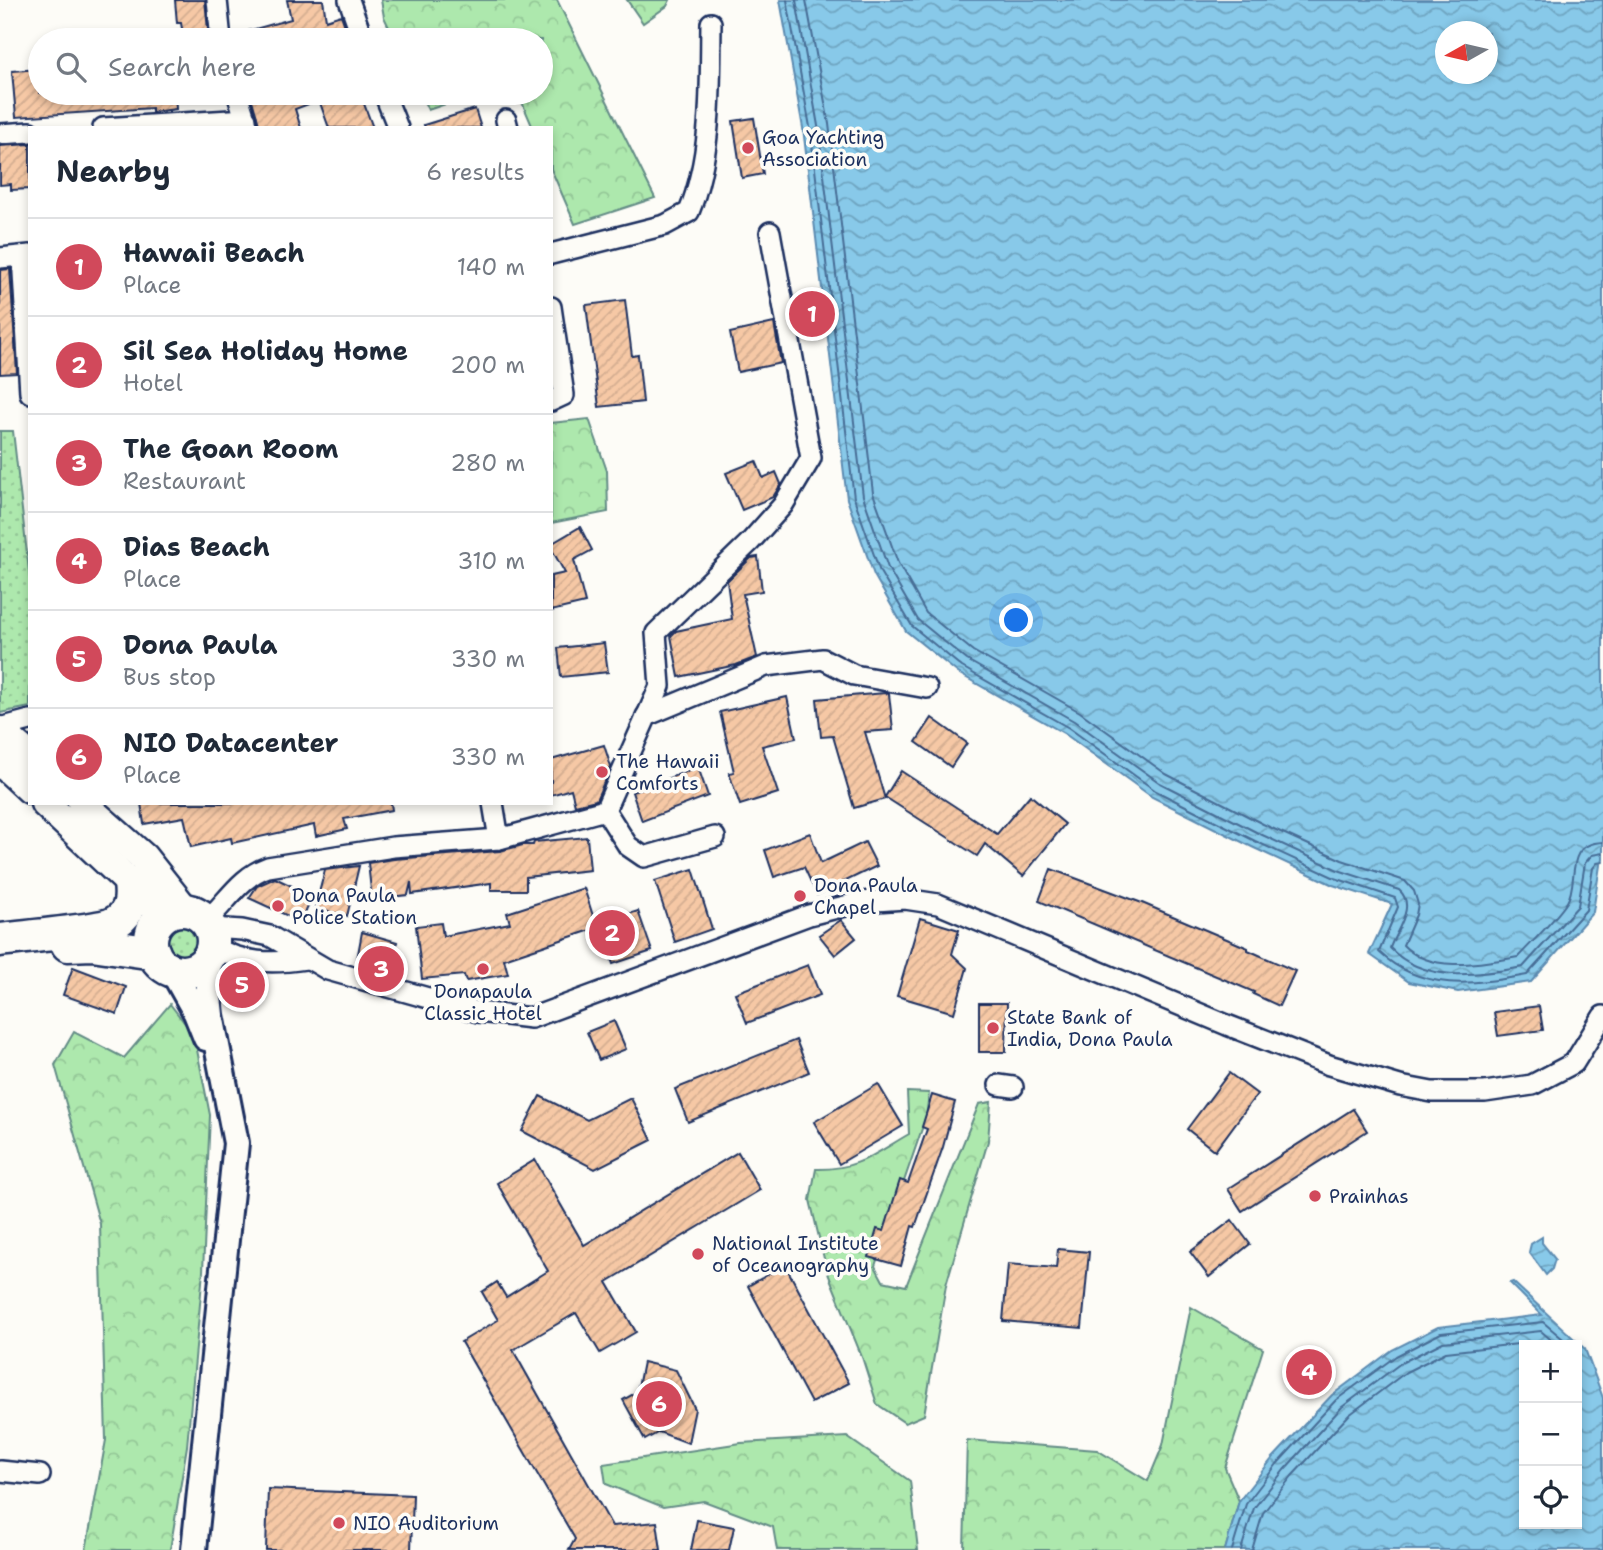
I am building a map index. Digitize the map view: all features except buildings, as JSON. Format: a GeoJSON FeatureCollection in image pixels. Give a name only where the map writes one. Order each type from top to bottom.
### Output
{"type":"FeatureCollection","features":[{"type":"Feature","properties":{"kind":"main road"},"geometry":{"type":"LineString","coordinates":[[0,729],[28,755]]}},
{"type":"Feature","properties":{"kind":"main road"},"geometry":{"type":"LineString","coordinates":[[0,761],[28,787]]}},
{"type":"Feature","properties":{"kind":"main road"},"geometry":{"type":"LineString","coordinates":[[47,805],[130,883],[198,929]]}},
{"type":"Feature","properties":{"kind":"main road"},"geometry":{"type":"LineString","coordinates":[[0,952],[92,944],[191,971],[206,960],[198,929],[143,857],[84,805]]}},
{"type":"Feature","properties":{"kind":"main road"},"geometry":{"type":"LineString","coordinates":[[114,923],[129,909],[132,899],[130,883]]}},
{"type":"Feature","properties":{"kind":"main road"},"geometry":{"type":"LineString","coordinates":[[163,962],[151,937],[158,921],[198,929]]}},
{"type":"Feature","properties":{"kind":"main road"},"geometry":{"type":"LineString","coordinates":[[0,940],[114,923],[198,929]]}},
{"type":"Feature","properties":{"kind":"street"},"geometry":{"type":"LineString","coordinates":[[217,0],[220,28]]}},
{"type":"Feature","properties":{"kind":"street"},"geometry":{"type":"LineString","coordinates":[[349,0],[359,28]]}},
{"type":"Feature","properties":{"kind":"street"},"geometry":{"type":"LineString","coordinates":[[553,253],[666,225],[689,212],[702,169],[710,101],[711,23]]}},
{"type":"Feature","properties":{"kind":"street"},"geometry":{"type":"LineString","coordinates":[[161,126],[247,123],[241,105]]}},
{"type":"Feature","properties":{"kind":"street"},"geometry":{"type":"LineString","coordinates":[[389,105],[397,126]]}},
{"type":"Feature","properties":{"kind":"street"},"geometry":{"type":"LineString","coordinates":[[0,134],[28,132]]}},
{"type":"Feature","properties":{"kind":"street"},"geometry":{"type":"LineString","coordinates":[[605,810],[660,686],[656,633],[750,542],[783,505],[811,458],[770,232]]}},
{"type":"Feature","properties":{"kind":"street"},"geometry":{"type":"LineString","coordinates":[[0,258],[26,256],[28,324]]}},
{"type":"Feature","properties":{"kind":"street"},"geometry":{"type":"LineString","coordinates":[[553,321],[564,395],[553,400]]}},
{"type":"Feature","properties":{"kind":"street"},"geometry":{"type":"LineString","coordinates":[[646,716],[766,666],[823,659],[854,676],[927,688]]}},
{"type":"Feature","properties":{"kind":"street"},"geometry":{"type":"LineString","coordinates":[[0,729],[28,721]]}},
{"type":"Feature","properties":{"kind":"street"},"geometry":{"type":"LineString","coordinates":[[493,805],[499,839]]}},
{"type":"Feature","properties":{"kind":"street"},"geometry":{"type":"LineString","coordinates":[[605,810],[628,846],[644,857],[715,837]]}},
{"type":"Feature","properties":{"kind":"street"},"geometry":{"type":"LineString","coordinates":[[198,929],[246,878],[268,867],[393,847],[499,839],[605,810]]}},
{"type":"Feature","properties":{"kind":"street"},"geometry":{"type":"LineString","coordinates":[[198,929],[242,930],[270,936],[328,970],[478,1012],[531,1018],[810,915],[860,902],[905,899],[938,904],[1329,1065],[1400,1086],[1432,1092],[1485,1092],[1532,1085],[1574,1063],[1602,1022]]}},
{"type":"Feature","properties":{"kind":"street"},"geometry":{"type":"LineString","coordinates":[[198,929],[226,954],[278,963],[306,959]]}},
{"type":"Feature","properties":{"kind":"street"},"geometry":{"type":"LineString","coordinates":[[194,1550],[236,1143],[211,1015],[198,929]]}},
{"type":"Feature","properties":{"kind":"street"},"geometry":{"type":"LineString","coordinates":[[163,962],[196,1013],[208,1043],[236,1143]]}},
{"type":"Feature","properties":{"kind":"street"},"geometry":{"type":"LineString","coordinates":[[0,1471],[40,1475]]}},
{"type":"Feature","properties":{"kind":"green space"},"geometry":{"type":"Polygon","coordinates":[[[381,0],[557,0],[655,198],[575,224],[553,174],[553,126],[532,126],[523,105],[553,105],[553,28],[389,28],[381,0]]]}},
{"type":"Feature","properties":{"kind":"green space"},"geometry":{"type":"Polygon","coordinates":[[[627,0],[670,0],[667,6],[643,23],[627,0]]]}},
{"type":"Feature","properties":{"kind":"green space"},"geometry":{"type":"Polygon","coordinates":[[[426,105],[443,105],[428,110],[426,105]]]}},
{"type":"Feature","properties":{"kind":"green space"},"geometry":{"type":"Polygon","coordinates":[[[589,419],[607,471],[608,512],[553,523],[553,423],[589,419]]]}},
{"type":"Feature","properties":{"kind":"green space"},"geometry":{"type":"Polygon","coordinates":[[[0,431],[13,431],[28,562],[28,707],[0,713],[0,431]]]}},
{"type":"Feature","properties":{"kind":"green space"},"geometry":{"type":"Polygon","coordinates":[[[180,921],[188,922],[194,927],[199,933],[199,949],[194,955],[188,960],[180,961],[172,960],[166,955],[161,949],[160,941],[161,933],[166,927],[172,922],[180,921]]]}},
{"type":"Feature","properties":{"kind":"green space"},"geometry":{"type":"Polygon","coordinates":[[[170,1004],[194,1035],[210,1115],[203,1271],[187,1446],[170,1550],[86,1550],[106,1440],[100,1224],[55,1065],[74,1032],[124,1058],[170,1004]]]}},
{"type":"Feature","properties":{"kind":"green space"},"geometry":{"type":"Polygon","coordinates":[[[907,1092],[929,1093],[926,1117],[875,1266],[883,1281],[906,1286],[979,1104],[991,1102],[988,1141],[946,1285],[924,1415],[905,1423],[877,1404],[862,1357],[827,1271],[810,1200],[816,1169],[855,1164],[909,1134],[907,1092]]]}},
{"type":"Feature","properties":{"kind":"green space"},"geometry":{"type":"Polygon","coordinates":[[[1191,1307],[1263,1349],[1225,1468],[1239,1501],[1225,1550],[964,1550],[967,1440],[1097,1450],[1148,1481],[1163,1445],[1191,1307]]]}},
{"type":"Feature","properties":{"kind":"green space"},"geometry":{"type":"Polygon","coordinates":[[[847,1437],[910,1481],[918,1550],[777,1550],[773,1527],[704,1501],[663,1507],[606,1484],[603,1464],[741,1443],[847,1437]]]}},
{"type":"Feature","properties":{"kind":"water"},"geometry":{"type":"Polygon","coordinates":[[[780,0],[1603,0],[1603,860],[1593,912],[1531,982],[1458,992],[1409,982],[1369,954],[1392,904],[1333,885],[1152,797],[1065,734],[958,673],[906,631],[874,575],[847,499],[803,128],[780,0]]]}},
{"type":"Feature","properties":{"kind":"water"},"geometry":{"type":"Polygon","coordinates":[[[1542,1237],[1542,1243],[1555,1259],[1552,1269],[1546,1275],[1529,1252],[1531,1244],[1542,1237]]]}},
{"type":"Feature","properties":{"kind":"water"},"geometry":{"type":"Polygon","coordinates":[[[1513,1282],[1575,1340],[1519,1340],[1519,1529],[1582,1529],[1582,1346],[1603,1398],[1603,1550],[1225,1550],[1239,1501],[1272,1459],[1332,1395],[1392,1350],[1438,1327],[1542,1315],[1510,1283],[1513,1282]]]}},
{"type":"Feature","properties":{"kind":"place","name":"Goa Yachting Association"},"geometry":{"type":"Point","coordinates":[748,148]}},
{"type":"Feature","properties":{"kind":"place","name":"Hawaii Beach"},"geometry":{"type":"Point","coordinates":[812,314]}},
{"type":"Feature","properties":{"kind":"place","name":"The Hawaii Comforts"},"geometry":{"type":"Point","coordinates":[602,772]}},
{"type":"Feature","properties":{"kind":"place","name":"Dona Paula Chapel"},"geometry":{"type":"Point","coordinates":[800,896]}},
{"type":"Feature","properties":{"kind":"place","name":"Dona Paula Police Station"},"geometry":{"type":"Point","coordinates":[278,906]}},
{"type":"Feature","properties":{"kind":"place","name":"Sil Sea Holiday Home"},"geometry":{"type":"Point","coordinates":[612,933]}},
{"type":"Feature","properties":{"kind":"place","name":"The Goan Room"},"geometry":{"type":"Point","coordinates":[381,969]}},
{"type":"Feature","properties":{"kind":"place","name":"Donapaula Classic Hotel"},"geometry":{"type":"Point","coordinates":[483,969]}},
{"type":"Feature","properties":{"kind":"place","name":"Dona Paula"},"geometry":{"type":"Point","coordinates":[242,985]}},
{"type":"Feature","properties":{"kind":"place","name":"State Bank of India, Dona Paula"},"geometry":{"type":"Point","coordinates":[993,1028]}},
{"type":"Feature","properties":{"kind":"place","name":"Prainhas"},"geometry":{"type":"Point","coordinates":[1315,1196]}},
{"type":"Feature","properties":{"kind":"place","name":"National Institute of Oceanography"},"geometry":{"type":"Point","coordinates":[698,1254]}},
{"type":"Feature","properties":{"kind":"place","name":"Dias Beach"},"geometry":{"type":"Point","coordinates":[1309,1372]}},
{"type":"Feature","properties":{"kind":"place","name":"NIO Datacenter"},"geometry":{"type":"Point","coordinates":[659,1404]}},
{"type":"Feature","properties":{"kind":"place","name":"NIO Auditorium"},"geometry":{"type":"Point","coordinates":[339,1523]}}]}
